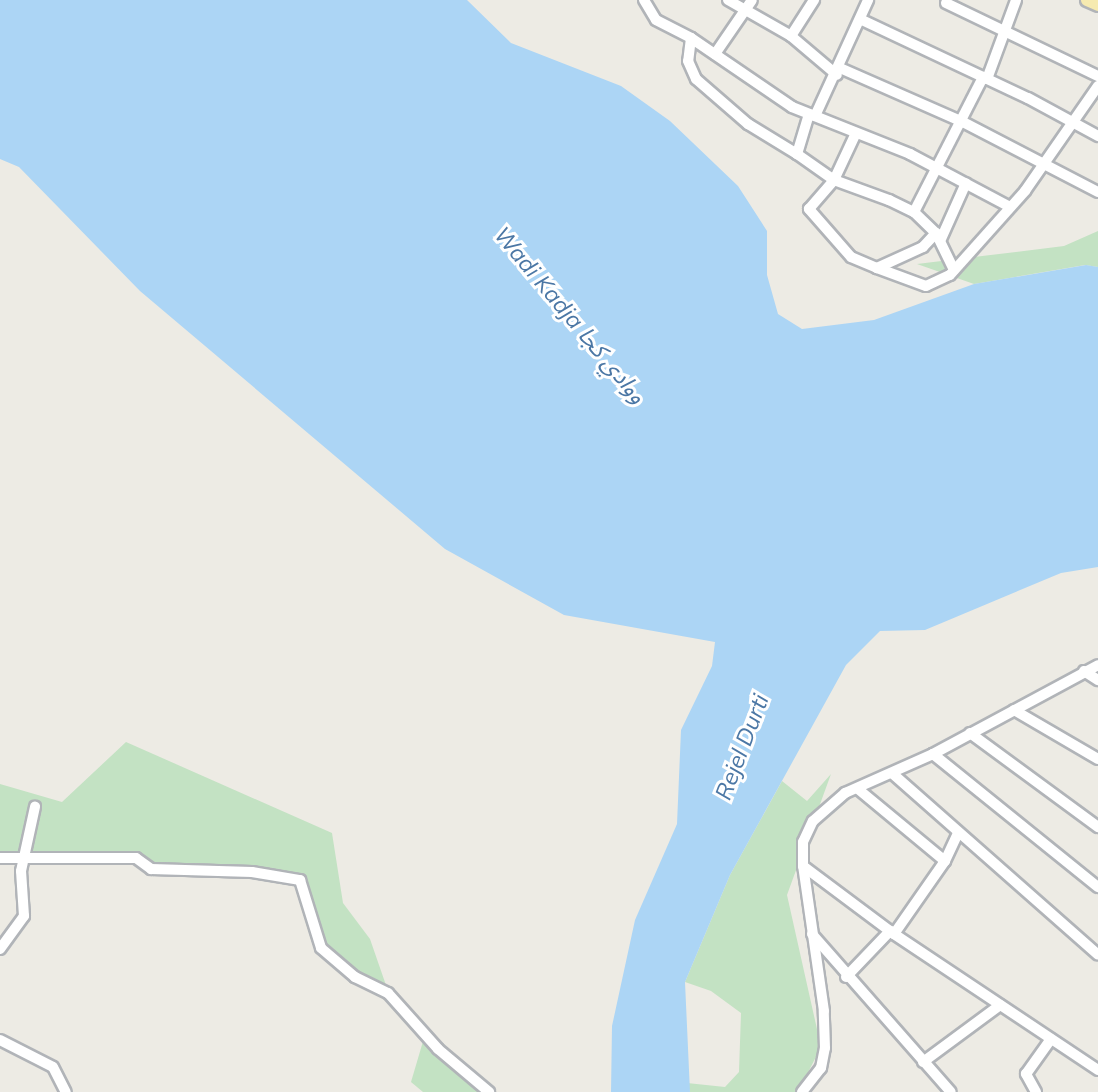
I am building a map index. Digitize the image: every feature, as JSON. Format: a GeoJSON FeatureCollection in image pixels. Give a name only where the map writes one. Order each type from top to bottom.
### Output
{"type":"FeatureCollection","features":[{"type":"Feature","properties":{"kind":"main road"},"geometry":{"type":"LineString","coordinates":[[1087,0],[1098,5]]}},
{"type":"Feature","properties":{"kind":"street"},"geometry":{"type":"LineString","coordinates":[[644,0],[656,20],[691,38],[776,97],[939,169],[1010,207]]}},
{"type":"Feature","properties":{"kind":"street"},"geometry":{"type":"LineString","coordinates":[[728,0],[791,36],[839,72],[961,121],[1098,192]]}},
{"type":"Feature","properties":{"kind":"street"},"geometry":{"type":"LineString","coordinates":[[715,54],[752,0]]}},
{"type":"Feature","properties":{"kind":"street"},"geometry":{"type":"LineString","coordinates":[[791,36],[814,0]]}},
{"type":"Feature","properties":{"kind":"street"},"geometry":{"type":"LineString","coordinates":[[797,154],[812,115],[839,72],[868,0]]}},
{"type":"Feature","properties":{"kind":"street"},"geometry":{"type":"LineString","coordinates":[[914,212],[985,78],[1016,0]]}},
{"type":"Feature","properties":{"kind":"street"},"geometry":{"type":"LineString","coordinates":[[946,3],[1004,28],[1098,76]]}},
{"type":"Feature","properties":{"kind":"street"},"geometry":{"type":"LineString","coordinates":[[862,20],[985,78],[1098,136]]}},
{"type":"Feature","properties":{"kind":"street"},"geometry":{"type":"LineString","coordinates":[[691,38],[688,61],[696,79],[758,131],[834,180],[914,212],[939,236],[954,270]]}},
{"type":"Feature","properties":{"kind":"street"},"geometry":{"type":"LineString","coordinates":[[856,133],[834,180],[810,212],[851,257],[926,286],[954,270],[1010,207],[1098,86]]}},
{"type":"Feature","properties":{"kind":"street"},"geometry":{"type":"LineString","coordinates":[[877,268],[923,247],[939,236],[966,183]]}},
{"type":"Feature","properties":{"kind":"street"},"geometry":{"type":"LineString","coordinates":[[802,1092],[821,1068],[825,1048],[824,1011],[803,866],[803,842],[813,821],[832,800],[933,754],[1098,665]]}},
{"type":"Feature","properties":{"kind":"street"},"geometry":{"type":"LineString","coordinates":[[1084,671],[1098,680]]}},
{"type":"Feature","properties":{"kind":"street"},"geometry":{"type":"LineString","coordinates":[[1014,710],[1098,760]]}},
{"type":"Feature","properties":{"kind":"street"},"geometry":{"type":"LineString","coordinates":[[970,733],[1098,827]]}},
{"type":"Feature","properties":{"kind":"street"},"geometry":{"type":"LineString","coordinates":[[933,754],[1098,887]]}},
{"type":"Feature","properties":{"kind":"street"},"geometry":{"type":"LineString","coordinates":[[893,774],[1098,956]]}},
{"type":"Feature","properties":{"kind":"street"},"geometry":{"type":"LineString","coordinates":[[859,789],[945,861]]}},
{"type":"Feature","properties":{"kind":"street"},"geometry":{"type":"LineString","coordinates":[[0,949],[24,916],[20,883],[36,807]]}},
{"type":"Feature","properties":{"kind":"street"},"geometry":{"type":"LineString","coordinates":[[846,977],[892,933],[945,861],[958,833]]}},
{"type":"Feature","properties":{"kind":"street"},"geometry":{"type":"LineString","coordinates":[[0,858],[136,858],[151,869],[252,872],[300,880],[321,948],[355,977],[388,993],[438,1049],[489,1092]]}},
{"type":"Feature","properties":{"kind":"street"},"geometry":{"type":"LineString","coordinates":[[803,866],[892,933],[1098,1070]]}},
{"type":"Feature","properties":{"kind":"street"},"geometry":{"type":"LineString","coordinates":[[811,934],[846,977],[951,1092]]}},
{"type":"Feature","properties":{"kind":"street"},"geometry":{"type":"LineString","coordinates":[[923,1062],[1000,1005]]}},
{"type":"Feature","properties":{"kind":"street"},"geometry":{"type":"LineString","coordinates":[[1036,1092],[1026,1074],[1051,1039]]}},
{"type":"Feature","properties":{"kind":"street"},"geometry":{"type":"LineString","coordinates":[[0,1040],[53,1067],[66,1092]]}},
{"type":"Feature","properties":{"kind":"green space"},"geometry":{"type":"Polygon","coordinates":[[[1098,231],[1098,267],[1085,265],[974,284],[917,264],[1064,246],[1098,231]]]}},
{"type":"Feature","properties":{"kind":"green space"},"geometry":{"type":"Polygon","coordinates":[[[126,742],[332,833],[343,903],[370,939],[388,991],[356,975],[322,947],[301,880],[151,867],[136,857],[0,854],[0,784],[62,802],[126,742]]]}},
{"type":"Feature","properties":{"kind":"green space"},"geometry":{"type":"Polygon","coordinates":[[[831,774],[787,895],[821,1047],[798,1092],[690,1092],[687,1083],[725,1087],[739,1072],[741,1013],[711,991],[685,982],[730,875],[782,781],[807,801],[831,774]]]}},
{"type":"Feature","properties":{"kind":"green space"},"geometry":{"type":"Polygon","coordinates":[[[424,1038],[485,1092],[423,1092],[411,1082],[424,1038]]]}},
{"type":"Feature","properties":{"kind":"water"},"geometry":{"type":"Polygon","coordinates":[[[0,0],[467,0],[511,43],[621,86],[670,121],[738,186],[767,231],[767,275],[778,314],[802,329],[874,320],[974,284],[1086,265],[1098,267],[1098,567],[1061,573],[925,630],[880,631],[846,665],[730,875],[685,982],[690,1092],[611,1092],[612,1026],[635,920],[677,824],[681,730],[712,666],[715,642],[564,615],[445,549],[140,291],[19,167],[0,159],[0,0]]]}},
{"type":"Feature","properties":{"kind":"water label","name":"Wadi Kadja ووادي كجا"},"geometry":{"type":"Point","coordinates":[570,315]}},
{"type":"Feature","properties":{"kind":"water label","name":"Rejel Durti"},"geometry":{"type":"Point","coordinates":[742,747]}}]}
